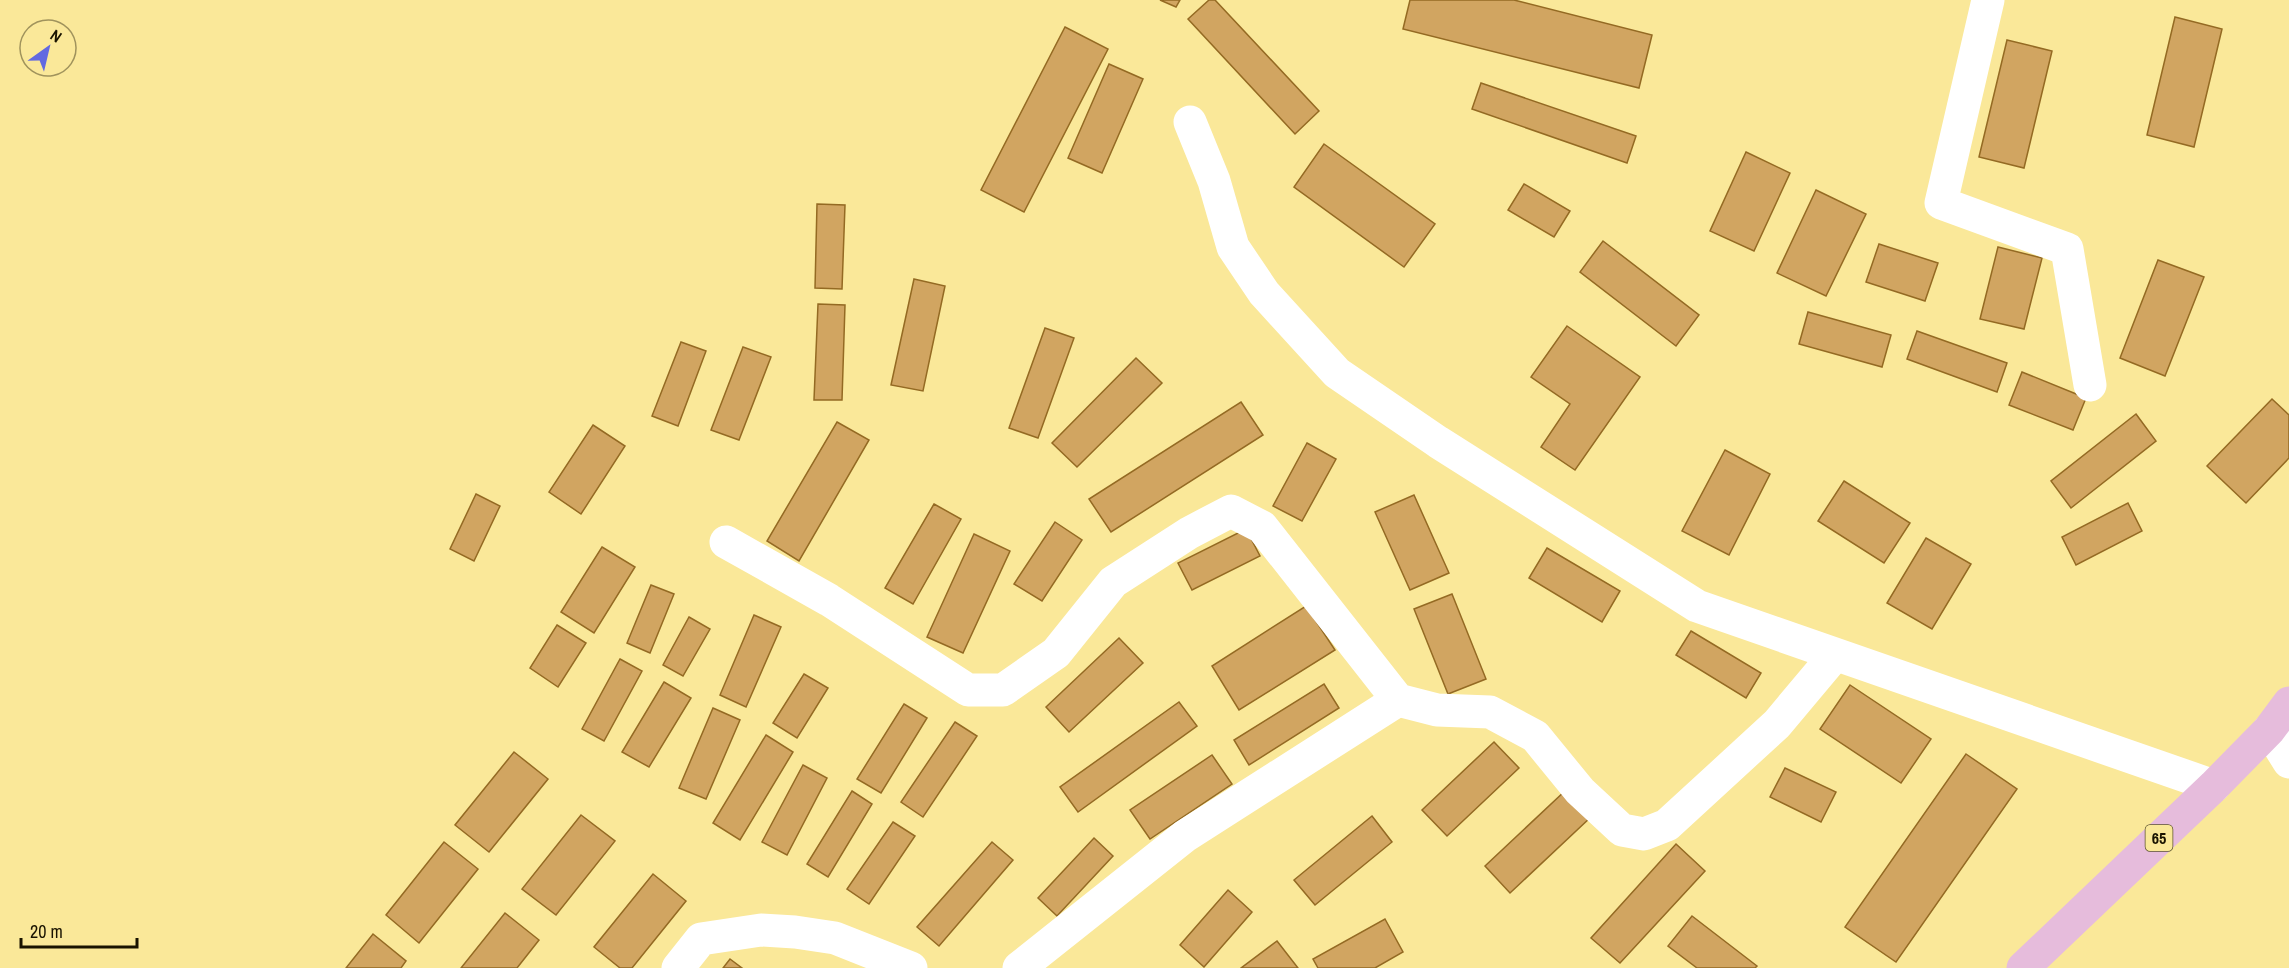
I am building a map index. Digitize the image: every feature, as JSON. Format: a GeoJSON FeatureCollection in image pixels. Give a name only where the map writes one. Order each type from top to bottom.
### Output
{"type":"FeatureCollection","features":[{"type":"Feature","properties":{"kind":"main road","name":"65"},"geometry":{"type":"LineString","coordinates":[[2023,968],[2214,786],[2269,730],[2289,704]]}},
{"type":"Feature","properties":{"kind":"street"},"geometry":{"type":"LineString","coordinates":[[1988,0],[1941,203],[2067,249],[2090,386]]}},
{"type":"Feature","properties":{"kind":"street"},"geometry":{"type":"LineString","coordinates":[[1190,122],[1214,181],[1233,248],[1264,293],[1337,373],[1438,442],[1697,606],[1834,656],[2214,786]]}},
{"type":"Feature","properties":{"kind":"street"},"geometry":{"type":"LineString","coordinates":[[726,542],[829,600],[968,690],[1004,690],[1056,653],[1113,582],[1189,533],[1231,511],[1262,527],[1398,700],[1437,710],[1490,712],[1535,736],[1580,791],[1622,830],[1644,834],[1666,825],[1777,724],[1834,656]]}},
{"type":"Feature","properties":{"kind":"street"},"geometry":{"type":"LineString","coordinates":[[1019,968],[1185,836],[1398,700]]}},
{"type":"Feature","properties":{"kind":"street"},"geometry":{"type":"LineString","coordinates":[[2269,730],[2289,762]]}},
{"type":"Feature","properties":{"kind":"street"},"geometry":{"type":"LineString","coordinates":[[678,968],[701,939],[761,930],[835,938],[911,968]]}},
{"type":"Feature","properties":{"kind":"building"},"geometry":{"type":"Polygon","coordinates":[[[1160,0],[1180,0],[1176,7],[1160,0]]]}},
{"type":"Feature","properties":{"kind":"building"},"geometry":{"type":"Polygon","coordinates":[[[1209,0],[1215,0],[1319,111],[1295,134],[1188,19],[1209,0]]]}},
{"type":"Feature","properties":{"kind":"building"},"geometry":{"type":"Polygon","coordinates":[[[1410,0],[1514,0],[1652,35],[1639,88],[1403,29],[1410,0]]]}},
{"type":"Feature","properties":{"kind":"building"},"geometry":{"type":"Polygon","coordinates":[[[2175,17],[2222,29],[2194,147],[2147,135],[2175,17]]]}},
{"type":"Feature","properties":{"kind":"building"},"geometry":{"type":"Polygon","coordinates":[[[1065,27],[1108,49],[1024,212],[981,190],[1065,27]]]}},
{"type":"Feature","properties":{"kind":"building"},"geometry":{"type":"Polygon","coordinates":[[[2007,40],[2052,51],[2024,168],[1979,157],[2007,40]]]}},
{"type":"Feature","properties":{"kind":"building"},"geometry":{"type":"Polygon","coordinates":[[[1109,64],[1143,79],[1102,173],[1068,158],[1109,64]]]}},
{"type":"Feature","properties":{"kind":"building"},"geometry":{"type":"Polygon","coordinates":[[[1481,83],[1636,136],[1627,163],[1472,109],[1481,83]]]}},
{"type":"Feature","properties":{"kind":"building"},"geometry":{"type":"Polygon","coordinates":[[[1324,144],[1435,224],[1404,267],[1294,187],[1324,144]]]}},
{"type":"Feature","properties":{"kind":"building"},"geometry":{"type":"Polygon","coordinates":[[[1746,152],[1790,173],[1754,251],[1710,231],[1746,152]]]}},
{"type":"Feature","properties":{"kind":"building"},"geometry":{"type":"Polygon","coordinates":[[[1524,184],[1570,211],[1554,237],[1508,210],[1524,184]]]}},
{"type":"Feature","properties":{"kind":"building"},"geometry":{"type":"Polygon","coordinates":[[[1816,190],[1866,214],[1826,296],[1777,273],[1816,190]]]}},
{"type":"Feature","properties":{"kind":"building"},"geometry":{"type":"Polygon","coordinates":[[[817,204],[845,205],[842,289],[815,288],[817,204]]]}},
{"type":"Feature","properties":{"kind":"building"},"geometry":{"type":"Polygon","coordinates":[[[1603,241],[1699,315],[1676,346],[1580,272],[1603,241]]]}},
{"type":"Feature","properties":{"kind":"building"},"geometry":{"type":"Polygon","coordinates":[[[1879,244],[1938,263],[1925,301],[1866,282],[1879,244]]]}},
{"type":"Feature","properties":{"kind":"building"},"geometry":{"type":"Polygon","coordinates":[[[1998,247],[2042,258],[2024,329],[1980,319],[1998,247]]]}},
{"type":"Feature","properties":{"kind":"building"},"geometry":{"type":"Polygon","coordinates":[[[2158,260],[2204,277],[2165,376],[2120,358],[2158,260]]]}},
{"type":"Feature","properties":{"kind":"building"},"geometry":{"type":"Polygon","coordinates":[[[914,279],[945,286],[923,391],[891,385],[914,279]]]}},
{"type":"Feature","properties":{"kind":"building"},"geometry":{"type":"Polygon","coordinates":[[[818,304],[845,305],[842,400],[814,400],[818,304]]]}},
{"type":"Feature","properties":{"kind":"building"},"geometry":{"type":"Polygon","coordinates":[[[1808,312],[1891,335],[1882,367],[1799,344],[1808,312]]]}},
{"type":"Feature","properties":{"kind":"building"},"geometry":{"type":"Polygon","coordinates":[[[1567,326],[1640,377],[1575,470],[1541,447],[1570,404],[1531,377],[1567,326]]]}},
{"type":"Feature","properties":{"kind":"building"},"geometry":{"type":"Polygon","coordinates":[[[1045,328],[1074,338],[1038,438],[1009,428],[1045,328]]]}},
{"type":"Feature","properties":{"kind":"building"},"geometry":{"type":"Polygon","coordinates":[[[1917,331],[2007,363],[1997,392],[1907,359],[1917,331]]]}},
{"type":"Feature","properties":{"kind":"building"},"geometry":{"type":"Polygon","coordinates":[[[681,342],[706,351],[678,426],[652,416],[681,342]]]}},
{"type":"Feature","properties":{"kind":"building"},"geometry":{"type":"Polygon","coordinates":[[[743,347],[771,357],[739,440],[711,430],[743,347]]]}},
{"type":"Feature","properties":{"kind":"building"},"geometry":{"type":"Polygon","coordinates":[[[1136,358],[1162,383],[1077,467],[1052,443],[1136,358]]]}},
{"type":"Feature","properties":{"kind":"building"},"geometry":{"type":"Polygon","coordinates":[[[2022,372],[2086,398],[2073,430],[2009,405],[2022,372]]]}},
{"type":"Feature","properties":{"kind":"building"},"geometry":{"type":"Polygon","coordinates":[[[2272,399],[2289,415],[2289,458],[2246,503],[2207,466],[2272,399]]]}},
{"type":"Feature","properties":{"kind":"building"},"geometry":{"type":"Polygon","coordinates":[[[1241,402],[1263,435],[1111,532],[1089,499],[1241,402]]]}},
{"type":"Feature","properties":{"kind":"building"},"geometry":{"type":"Polygon","coordinates":[[[2136,414],[2156,441],[2071,508],[2051,481],[2136,414]]]}},
{"type":"Feature","properties":{"kind":"building"},"geometry":{"type":"Polygon","coordinates":[[[837,422],[869,440],[799,561],[767,541],[837,422]]]}},
{"type":"Feature","properties":{"kind":"building"},"geometry":{"type":"Polygon","coordinates":[[[593,425],[625,446],[581,514],[549,492],[593,425]]]}},
{"type":"Feature","properties":{"kind":"building"},"geometry":{"type":"Polygon","coordinates":[[[1307,443],[1336,459],[1302,521],[1273,506],[1307,443]]]}},
{"type":"Feature","properties":{"kind":"building"},"geometry":{"type":"Polygon","coordinates":[[[1725,450],[1770,474],[1729,555],[1682,531],[1725,450]]]}},
{"type":"Feature","properties":{"kind":"building"},"geometry":{"type":"Polygon","coordinates":[[[1844,481],[1910,523],[1884,563],[1818,521],[1844,481]]]}},
{"type":"Feature","properties":{"kind":"building"},"geometry":{"type":"Polygon","coordinates":[[[476,494],[500,506],[474,561],[450,549],[476,494]]]}},
{"type":"Feature","properties":{"kind":"building"},"geometry":{"type":"Polygon","coordinates":[[[1414,495],[1449,573],[1410,590],[1375,512],[1414,495]]]}},
{"type":"Feature","properties":{"kind":"building"},"geometry":{"type":"Polygon","coordinates":[[[2128,503],[2142,531],[2076,565],[2062,537],[2128,503]]]}},
{"type":"Feature","properties":{"kind":"building"},"geometry":{"type":"Polygon","coordinates":[[[934,504],[961,519],[913,604],[885,588],[934,504]]]}},
{"type":"Feature","properties":{"kind":"building"},"geometry":{"type":"Polygon","coordinates":[[[1055,522],[1082,540],[1042,601],[1014,584],[1055,522]]]}},
{"type":"Feature","properties":{"kind":"building"},"geometry":{"type":"Polygon","coordinates":[[[1246,529],[1260,556],[1192,590],[1178,563],[1246,529]]]}},
{"type":"Feature","properties":{"kind":"building"},"geometry":{"type":"Polygon","coordinates":[[[974,534],[1010,551],[963,653],[927,637],[974,534]]]}},
{"type":"Feature","properties":{"kind":"building"},"geometry":{"type":"Polygon","coordinates":[[[1926,538],[1971,564],[1932,629],[1887,603],[1926,538]]]}},
{"type":"Feature","properties":{"kind":"building"},"geometry":{"type":"Polygon","coordinates":[[[602,547],[635,567],[594,633],[561,612],[602,547]]]}},
{"type":"Feature","properties":{"kind":"building"},"geometry":{"type":"Polygon","coordinates":[[[1547,548],[1620,591],[1602,622],[1529,578],[1547,548]]]}},
{"type":"Feature","properties":{"kind":"building"},"geometry":{"type":"Polygon","coordinates":[[[651,585],[674,594],[650,653],[627,643],[651,585]]]}},
{"type":"Feature","properties":{"kind":"building"},"geometry":{"type":"Polygon","coordinates":[[[1452,594],[1486,679],[1448,694],[1414,609],[1452,594]]]}},
{"type":"Feature","properties":{"kind":"building"},"geometry":{"type":"Polygon","coordinates":[[[1306,606],[1335,650],[1239,710],[1212,666],[1306,606]]]}},
{"type":"Feature","properties":{"kind":"building"},"geometry":{"type":"Polygon","coordinates":[[[754,615],[781,627],[746,707],[720,695],[754,615]]]}},
{"type":"Feature","properties":{"kind":"building"},"geometry":{"type":"Polygon","coordinates":[[[689,617],[710,629],[683,676],[663,665],[689,617]]]}},
{"type":"Feature","properties":{"kind":"building"},"geometry":{"type":"Polygon","coordinates":[[[557,625],[586,643],[558,687],[530,668],[557,625]]]}},
{"type":"Feature","properties":{"kind":"building"},"geometry":{"type":"Polygon","coordinates":[[[1691,631],[1761,673],[1746,698],[1676,655],[1691,631]]]}},
{"type":"Feature","properties":{"kind":"building"},"geometry":{"type":"Polygon","coordinates":[[[1119,638],[1143,663],[1069,732],[1046,707],[1119,638]]]}},
{"type":"Feature","properties":{"kind":"building"},"geometry":{"type":"Polygon","coordinates":[[[620,659],[642,671],[604,741],[582,729],[620,659]]]}},
{"type":"Feature","properties":{"kind":"building"},"geometry":{"type":"Polygon","coordinates":[[[804,674],[828,688],[797,738],[773,723],[804,674]]]}},
{"type":"Feature","properties":{"kind":"building"},"geometry":{"type":"Polygon","coordinates":[[[664,682],[691,698],[649,767],[622,752],[664,682]]]}},
{"type":"Feature","properties":{"kind":"building"},"geometry":{"type":"Polygon","coordinates":[[[1324,684],[1339,708],[1249,765],[1234,740],[1324,684]]]}},
{"type":"Feature","properties":{"kind":"building"},"geometry":{"type":"Polygon","coordinates":[[[1850,685],[1931,739],[1901,783],[1820,729],[1850,685]]]}},
{"type":"Feature","properties":{"kind":"building"},"geometry":{"type":"Polygon","coordinates":[[[1179,702],[1197,726],[1078,812],[1060,787],[1179,702]]]}},
{"type":"Feature","properties":{"kind":"building"},"geometry":{"type":"Polygon","coordinates":[[[904,704],[927,718],[881,793],[857,779],[904,704]]]}},
{"type":"Feature","properties":{"kind":"building"},"geometry":{"type":"Polygon","coordinates":[[[713,708],[740,720],[706,799],[679,788],[713,708]]]}},
{"type":"Feature","properties":{"kind":"building"},"geometry":{"type":"Polygon","coordinates":[[[955,722],[977,736],[923,817],[901,802],[955,722]]]}},
{"type":"Feature","properties":{"kind":"building"},"geometry":{"type":"Polygon","coordinates":[[[766,735],[793,752],[740,840],[713,823],[766,735]]]}},
{"type":"Feature","properties":{"kind":"building"},"geometry":{"type":"Polygon","coordinates":[[[1494,742],[1519,768],[1447,836],[1422,810],[1494,742]]]}},
{"type":"Feature","properties":{"kind":"building"},"geometry":{"type":"Polygon","coordinates":[[[514,752],[548,779],[489,852],[455,825],[514,752]]]}},
{"type":"Feature","properties":{"kind":"building"},"geometry":{"type":"Polygon","coordinates":[[[1966,754],[2017,789],[1896,962],[1845,927],[1966,754]]]}},
{"type":"Feature","properties":{"kind":"building"},"geometry":{"type":"Polygon","coordinates":[[[1212,755],[1232,784],[1150,839],[1130,810],[1212,755]]]}},
{"type":"Feature","properties":{"kind":"building"},"geometry":{"type":"Polygon","coordinates":[[[803,765],[827,778],[787,855],[762,842],[803,765]]]}},
{"type":"Feature","properties":{"kind":"building"},"geometry":{"type":"Polygon","coordinates":[[[1785,768],[1836,792],[1821,822],[1770,797],[1785,768]]]}},
{"type":"Feature","properties":{"kind":"building"},"geometry":{"type":"Polygon","coordinates":[[[1567,789],[1592,816],[1510,893],[1485,866],[1567,789]]]}},
{"type":"Feature","properties":{"kind":"building"},"geometry":{"type":"Polygon","coordinates":[[[852,791],[872,804],[828,877],[807,864],[852,791]]]}},
{"type":"Feature","properties":{"kind":"building"},"geometry":{"type":"Polygon","coordinates":[[[581,815],[615,841],[556,915],[522,889],[581,815]]]}},
{"type":"Feature","properties":{"kind":"building"},"geometry":{"type":"Polygon","coordinates":[[[1372,816],[1392,842],[1315,905],[1294,880],[1372,816]]]}},
{"type":"Feature","properties":{"kind":"building"},"geometry":{"type":"Polygon","coordinates":[[[893,822],[915,836],[869,904],[847,889],[893,822]]]}},
{"type":"Feature","properties":{"kind":"building"},"geometry":{"type":"Polygon","coordinates":[[[1094,838],[1113,856],[1057,916],[1038,898],[1094,838]]]}},
{"type":"Feature","properties":{"kind":"building"},"geometry":{"type":"Polygon","coordinates":[[[444,842],[478,869],[419,943],[386,915],[444,842]]]}},
{"type":"Feature","properties":{"kind":"building"},"geometry":{"type":"Polygon","coordinates":[[[992,842],[1013,860],[939,946],[917,927],[992,842]]]}},
{"type":"Feature","properties":{"kind":"building"},"geometry":{"type":"Polygon","coordinates":[[[1676,844],[1705,871],[1620,963],[1591,938],[1676,844]]]}},
{"type":"Feature","properties":{"kind":"building"},"geometry":{"type":"Polygon","coordinates":[[[653,874],[686,901],[632,968],[620,968],[594,947],[653,874]]]}},
{"type":"Feature","properties":{"kind":"building"},"geometry":{"type":"Polygon","coordinates":[[[1228,890],[1252,912],[1204,967],[1180,945],[1228,890]]]}},
{"type":"Feature","properties":{"kind":"building"},"geometry":{"type":"Polygon","coordinates":[[[505,913],[539,940],[517,968],[461,968],[505,913]]]}},
{"type":"Feature","properties":{"kind":"building"},"geometry":{"type":"Polygon","coordinates":[[[1692,916],[1757,966],[1755,968],[1697,968],[1668,946],[1692,916]]]}},
{"type":"Feature","properties":{"kind":"building"},"geometry":{"type":"Polygon","coordinates":[[[1385,919],[1403,952],[1375,968],[1318,968],[1313,959],[1385,919]]]}},
{"type":"Feature","properties":{"kind":"building"},"geometry":{"type":"Polygon","coordinates":[[[373,934],[406,961],[401,968],[346,968],[373,934]]]}},
{"type":"Feature","properties":{"kind":"building"},"geometry":{"type":"Polygon","coordinates":[[[1277,941],[1298,968],[1241,968],[1277,941]]]}},
{"type":"Feature","properties":{"kind":"building"},"geometry":{"type":"Polygon","coordinates":[[[730,959],[742,968],[723,968],[730,959]]]}}]}
